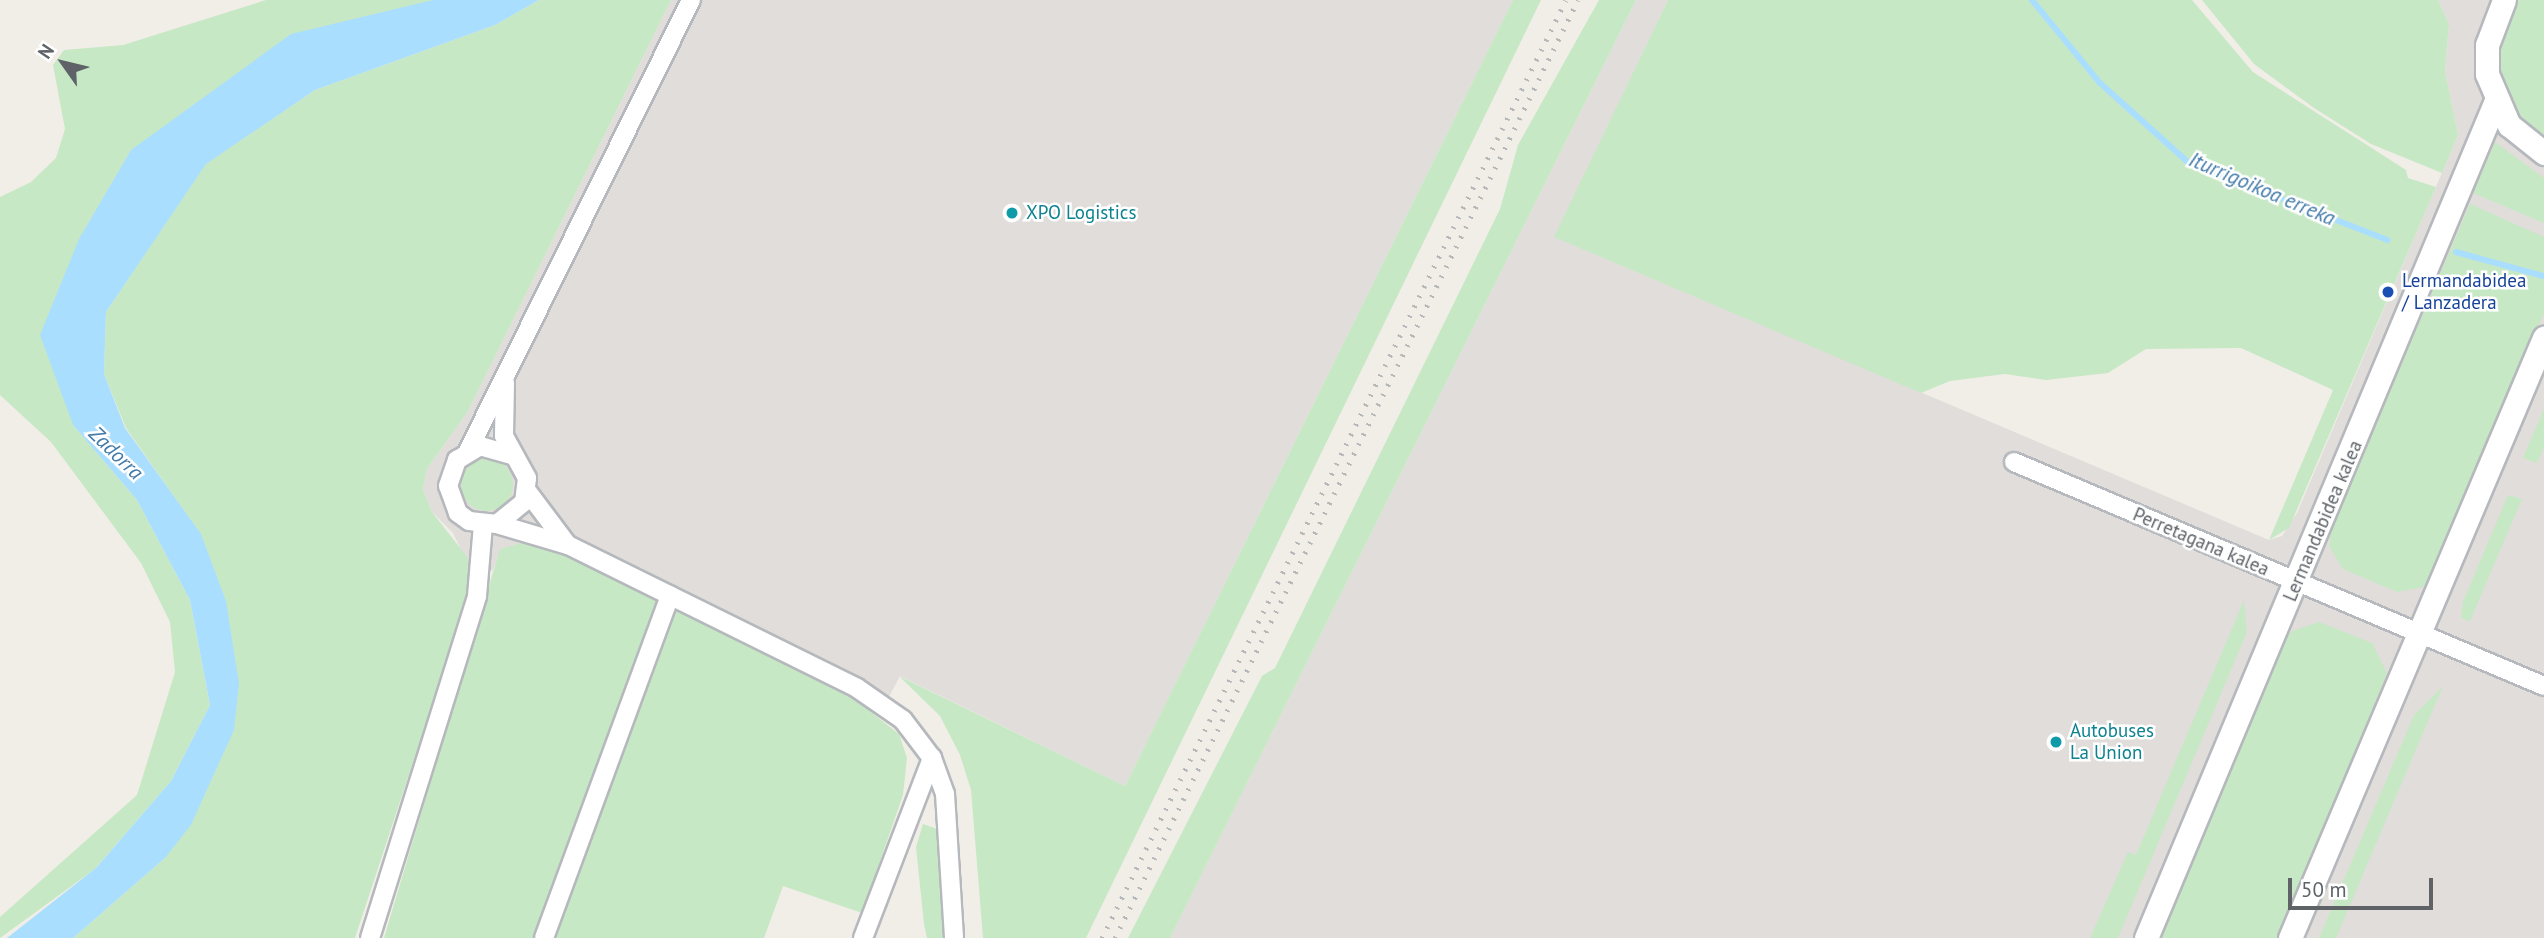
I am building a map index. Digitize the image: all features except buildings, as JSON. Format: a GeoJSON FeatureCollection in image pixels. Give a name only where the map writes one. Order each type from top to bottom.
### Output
{"type":"FeatureCollection","features":[{"type":"Feature","properties":{"kind":"street"},"geometry":{"type":"LineString","coordinates":[[691,0],[468,451],[450,472],[450,500],[469,521],[568,545],[886,705],[932,758],[949,819],[954,938]]}},
{"type":"Feature","properties":{"kind":"street"},"geometry":{"type":"LineString","coordinates":[[2495,5],[2487,45],[2495,103],[2509,125],[2544,153]]}},
{"type":"Feature","properties":{"kind":"street","name":"Lermandabidea kalea"},"geometry":{"type":"LineString","coordinates":[[2146,938],[2495,103]]}},
{"type":"Feature","properties":{"kind":"street"},"geometry":{"type":"LineString","coordinates":[[2290,938],[2544,338]]}},
{"type":"Feature","properties":{"kind":"street"},"geometry":{"type":"LineString","coordinates":[[505,376],[504,436],[527,491],[568,545]]}},
{"type":"Feature","properties":{"kind":"street"},"geometry":{"type":"LineString","coordinates":[[468,451],[492,446],[514,456]]}},
{"type":"Feature","properties":{"kind":"street","name":"Perretagana kalea"},"geometry":{"type":"LineString","coordinates":[[2014,462],[2544,685]]}},
{"type":"Feature","properties":{"kind":"street"},"geometry":{"type":"LineString","coordinates":[[490,525],[517,512],[527,491]]}},
{"type":"Feature","properties":{"kind":"street"},"geometry":{"type":"LineString","coordinates":[[370,938],[477,596],[490,525]]}},
{"type":"Feature","properties":{"kind":"street"},"geometry":{"type":"LineString","coordinates":[[544,938],[670,596]]}},
{"type":"Feature","properties":{"kind":"street"},"geometry":{"type":"LineString","coordinates":[[863,938],[932,758]]}},
{"type":"Feature","properties":{"kind":"shaded area","name":"XPO Logistics"},"geometry":{"type":"Polygon","coordinates":[[[671,0],[1513,0],[1125,786],[900,676],[879,716],[535,539],[501,549],[493,570],[474,577],[453,533],[432,512],[423,489],[427,469],[468,411],[671,0]]]}},
{"type":"Feature","properties":{"kind":"shaded area"},"geometry":{"type":"Polygon","coordinates":[[[1636,0],[1668,0],[1555,237],[2269,540],[2282,536],[2297,513],[2458,135],[2445,71],[2449,24],[2438,0],[2544,0],[2544,938],[1170,938],[1636,0]]]}},
{"type":"Feature","properties":{"kind":"green space"},"geometry":{"type":"Polygon","coordinates":[[[266,0],[433,0],[131,150],[73,425],[137,500],[190,600],[210,705],[171,781],[95,869],[0,938],[0,917],[137,795],[175,672],[170,622],[141,563],[51,442],[0,395],[0,197],[31,182],[56,158],[65,129],[53,65],[64,50],[123,45],[266,0]]]}},
{"type":"Feature","properties":{"kind":"green space"},"geometry":{"type":"Polygon","coordinates":[[[539,0],[671,0],[468,411],[427,469],[423,489],[432,512],[472,563],[474,577],[355,938],[73,938],[165,858],[234,730],[201,535],[126,428],[104,374],[106,312],[205,164],[315,90],[495,25],[539,0]]]}},
{"type":"Feature","properties":{"kind":"green space"},"geometry":{"type":"Polygon","coordinates":[[[1513,0],[1541,0],[1086,938],[983,938],[971,790],[960,755],[940,716],[899,676],[1125,786],[1513,0]]]}},
{"type":"Feature","properties":{"kind":"green space"},"geometry":{"type":"Polygon","coordinates":[[[1599,0],[1636,0],[1170,938],[1128,938],[1262,676],[1275,668],[1500,209],[1518,145],[1599,0]]]}},
{"type":"Feature","properties":{"kind":"green space"},"geometry":{"type":"Polygon","coordinates":[[[1668,0],[2192,0],[2253,72],[2406,170],[2408,178],[2436,187],[2289,528],[2269,540],[2333,390],[2241,348],[2146,349],[2108,373],[2046,380],[2005,374],[1950,381],[1921,393],[1554,237],[1668,0]]]}},
{"type":"Feature","properties":{"kind":"green space"},"geometry":{"type":"Polygon","coordinates":[[[2202,0],[2438,0],[2449,24],[2445,71],[2458,135],[2442,173],[2371,144],[2314,108],[2254,64],[2202,0]]]}},
{"type":"Feature","properties":{"kind":"green space"},"geometry":{"type":"Polygon","coordinates":[[[2519,0],[2544,0],[2544,139],[2513,110],[2499,72],[2502,32],[2519,0]]]}},
{"type":"Feature","properties":{"kind":"green space"},"geometry":{"type":"Polygon","coordinates":[[[2495,142],[2544,178],[2544,223],[2473,193],[2495,142]]]}},
{"type":"Feature","properties":{"kind":"green space"},"geometry":{"type":"Polygon","coordinates":[[[2470,204],[2544,237],[2544,313],[2434,574],[2423,587],[2397,592],[2343,569],[2329,546],[2332,527],[2470,204]]]}},
{"type":"Feature","properties":{"kind":"green space"},"geometry":{"type":"Polygon","coordinates":[[[2544,409],[2544,447],[2537,463],[2523,458],[2544,409]]]}},
{"type":"Feature","properties":{"kind":"green space"},"geometry":{"type":"Polygon","coordinates":[[[487,459],[497,461],[505,467],[511,475],[511,495],[505,503],[497,509],[487,511],[477,509],[469,503],[463,495],[461,485],[463,475],[469,467],[477,461],[487,459]]]}},
{"type":"Feature","properties":{"kind":"green space"},"geometry":{"type":"Polygon","coordinates":[[[2508,495],[2522,499],[2470,621],[2461,618],[2463,602],[2508,495]]]}},
{"type":"Feature","properties":{"kind":"green space"},"geometry":{"type":"Polygon","coordinates":[[[535,539],[790,665],[858,702],[899,734],[907,758],[903,795],[862,913],[783,886],[764,938],[384,938],[500,549],[535,539]]]}},
{"type":"Feature","properties":{"kind":"green space"},"geometry":{"type":"Polygon","coordinates":[[[2244,600],[2247,632],[2118,938],[2090,938],[2128,852],[2136,855],[2244,600]]]}},
{"type":"Feature","properties":{"kind":"green space"},"geometry":{"type":"Polygon","coordinates":[[[2319,622],[2372,643],[2387,673],[2279,938],[2159,938],[2284,642],[2292,631],[2319,622]]]}},
{"type":"Feature","properties":{"kind":"green space"},"geometry":{"type":"Polygon","coordinates":[[[2443,686],[2336,938],[2319,938],[2414,715],[2443,686]]]}},
{"type":"Feature","properties":{"kind":"green space"},"geometry":{"type":"Polygon","coordinates":[[[923,824],[940,830],[944,938],[927,938],[924,924],[916,847],[923,824]]]}},
{"type":"Feature","properties":{"kind":"water","name":"Zadorra"},"geometry":{"type":"Polygon","coordinates":[[[433,0],[539,0],[495,25],[315,90],[206,164],[106,312],[104,374],[125,428],[201,534],[226,601],[239,684],[234,730],[191,825],[165,858],[73,938],[7,938],[96,868],[171,781],[210,705],[190,600],[137,500],[73,425],[40,335],[79,239],[131,150],[291,34],[433,0]]]}},
{"type":"Feature","properties":{"kind":"waterway","name":"Iturrigoikoa erreka"},"geometry":{"type":"LineString","coordinates":[[2032,0],[2100,83],[2189,163],[2388,240]]}},
{"type":"Feature","properties":{"kind":"waterway","name":"Iturrigoikoa erreka"},"geometry":{"type":"LineString","coordinates":[[2456,252],[2544,276]]}},
{"type":"Feature","properties":{"kind":"railway"},"geometry":{"type":"LineString","coordinates":[[1102,938],[1566,0]]}},
{"type":"Feature","properties":{"kind":"railway"},"geometry":{"type":"LineString","coordinates":[[1115,938],[1578,0]]}},
{"type":"Feature","properties":{"kind":"place","name":"XPO Logistics"},"geometry":{"type":"Point","coordinates":[1012,213]}},
{"type":"Feature","properties":{"kind":"place","name":"Lermandabidea / Lanzadera"},"geometry":{"type":"Point","coordinates":[2388,292]}},
{"type":"Feature","properties":{"kind":"place","name":"Autobuses La Union"},"geometry":{"type":"Point","coordinates":[2056,742]}}]}
